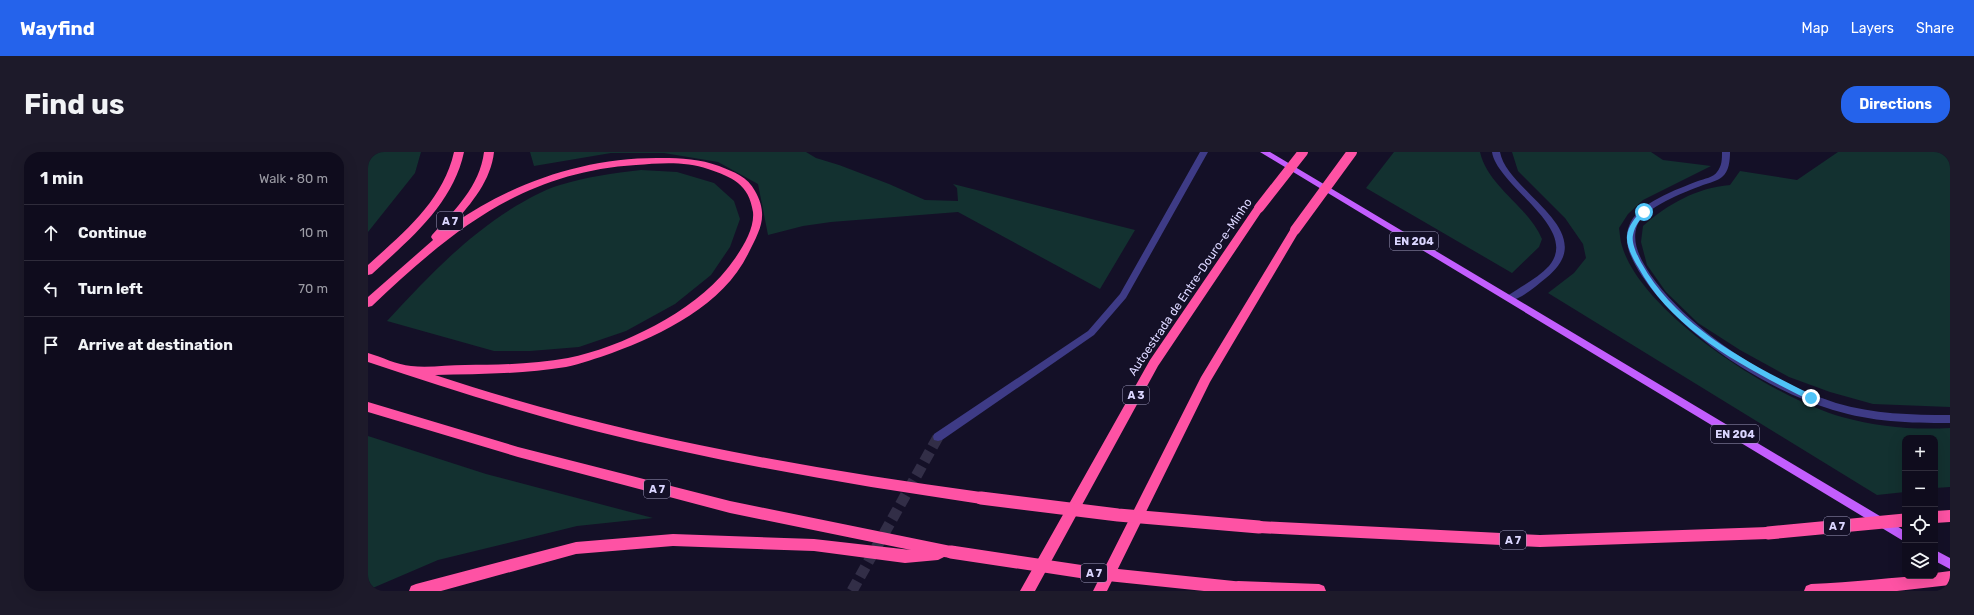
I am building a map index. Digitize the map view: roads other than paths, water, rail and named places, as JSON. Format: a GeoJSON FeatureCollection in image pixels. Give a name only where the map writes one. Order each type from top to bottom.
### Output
{"type":"FeatureCollection","features":[{"type":"Feature","properties":{"kind":"highway"},"geometry":{"type":"LineString","coordinates":[[370,269],[434,205],[449,186],[455,172],[459,152]]}},
{"type":"Feature","properties":{"kind":"highway","name":"A 7"},"geometry":{"type":"LineString","coordinates":[[368,303],[431,242],[467,200],[485,170],[489,152]]}},
{"type":"Feature","properties":{"kind":"highway","name":"Autoestrada de Entre-Douro-e-Minho"},"geometry":{"type":"LineString","coordinates":[[1027,591],[1154,363],[1258,208],[1303,152]]}},
{"type":"Feature","properties":{"kind":"highway"},"geometry":{"type":"LineString","coordinates":[[1100,591],[1205,380],[1295,230],[1352,152]]}},
{"type":"Feature","properties":{"kind":"highway"},"geometry":{"type":"LineString","coordinates":[[394,279],[464,221],[500,199],[542,180],[584,168],[627,161],[661,160],[697,162],[724,172],[745,183],[754,199],[758,219],[749,243],[734,269],[707,297],[672,321],[624,345],[570,362],[513,369],[452,369],[410,372]]}},
{"type":"Feature","properties":{"kind":"highway","name":"A 7"},"geometry":{"type":"LineString","coordinates":[[368,357],[410,372],[624,432],[738,458],[856,480],[981,498],[1110,514],[1259,527],[1540,541],[1768,533],[1902,520]]}},
{"type":"Feature","properties":{"kind":"highway","name":"A 7"},"geometry":{"type":"LineString","coordinates":[[368,407],[422,425],[518,452],[708,502],[951,552],[1084,572],[1238,588],[1319,591]]}},
{"type":"Feature","properties":{"kind":"highway"},"geometry":{"type":"LineString","coordinates":[[1938,517],[1950,516]]}},
{"type":"Feature","properties":{"kind":"highway"},"geometry":{"type":"LineString","coordinates":[[416,591],[576,548],[673,540],[814,545],[905,557],[951,552]]}},
{"type":"Feature","properties":{"kind":"highway"},"geometry":{"type":"LineString","coordinates":[[1811,591],[1850,590],[1950,578]]}},
{"type":"Feature","properties":{"kind":"main road","name":"EN 204"},"geometry":{"type":"LineString","coordinates":[[1264,152],[1510,298],[1902,535]]}},
{"type":"Feature","properties":{"kind":"main road"},"geometry":{"type":"LineString","coordinates":[[1938,557],[1950,564]]}},
{"type":"Feature","properties":{"kind":"street"},"geometry":{"type":"LineString","coordinates":[[938,437],[1091,333],[1123,296],[1204,152]]}},
{"type":"Feature","properties":{"kind":"street"},"geometry":{"type":"LineString","coordinates":[[1496,152],[1504,172],[1535,202],[1554,227],[1560,241],[1560,253],[1553,267],[1510,298]]}},
{"type":"Feature","properties":{"kind":"street"},"geometry":{"type":"LineString","coordinates":[[1726,152],[1726,162],[1720,175],[1672,195],[1644,212],[1634,222],[1630,237],[1635,257],[1649,282],[1689,323],[1720,347],[1761,372],[1811,398],[1862,414],[1911,420],[1950,419]]}},
{"type":"Feature","properties":{"kind":"tunnel"},"geometry":{"type":"LineString","coordinates":[[852,591],[938,437]]}}]}
